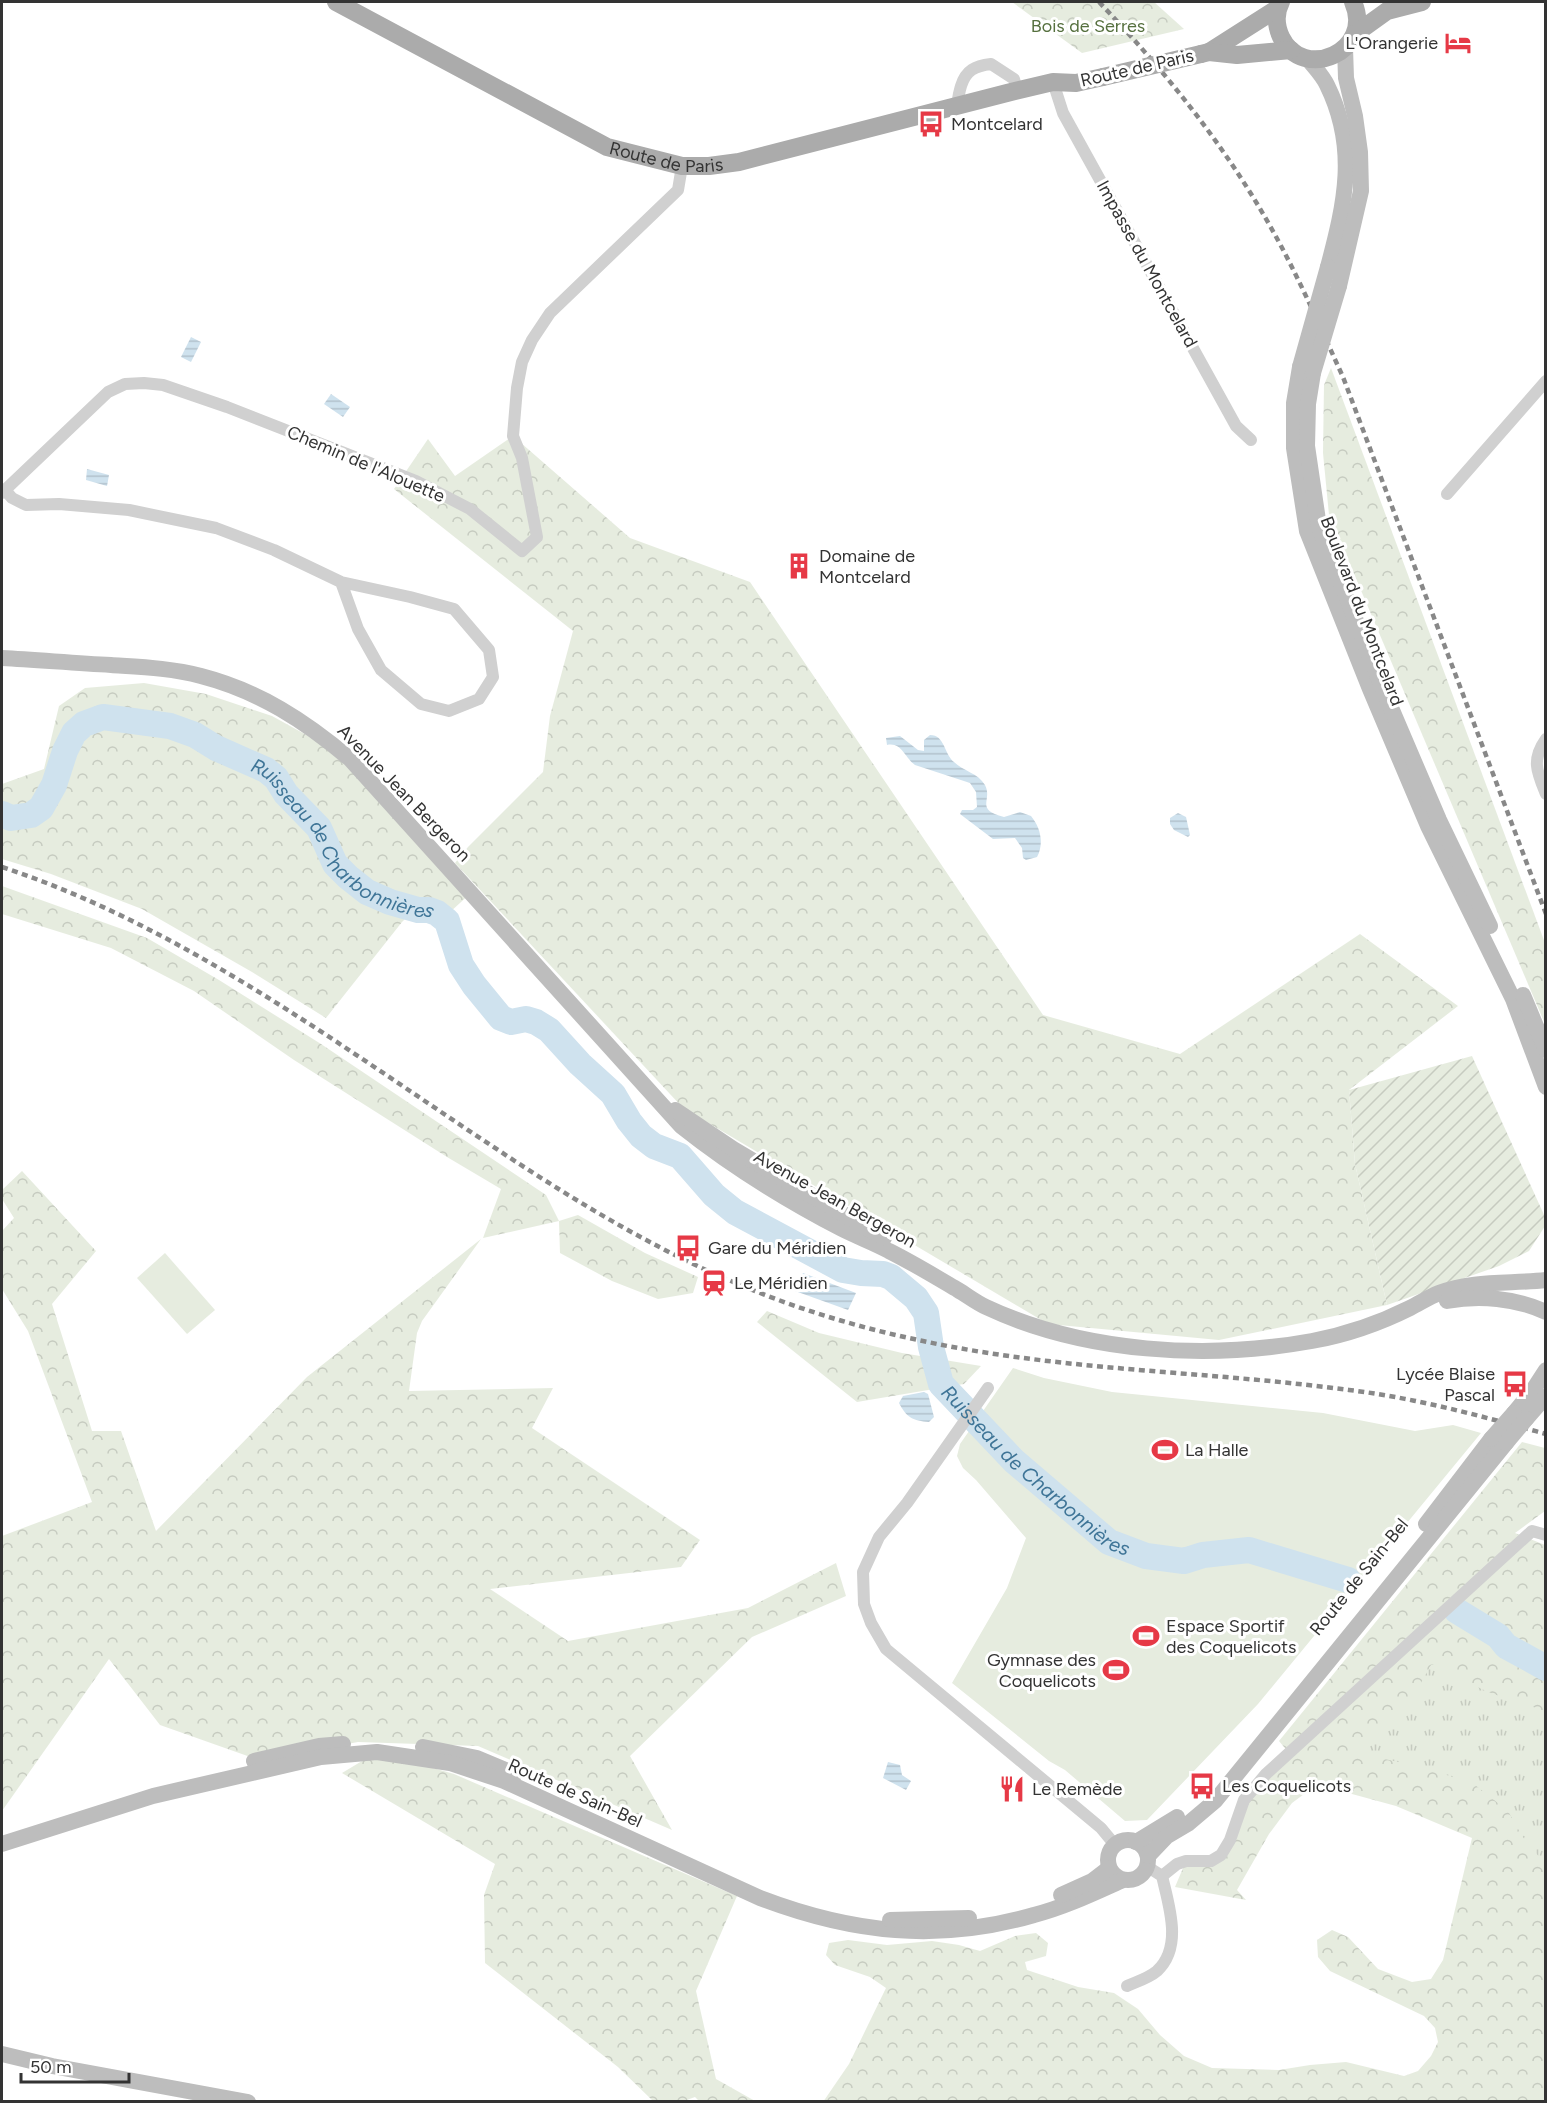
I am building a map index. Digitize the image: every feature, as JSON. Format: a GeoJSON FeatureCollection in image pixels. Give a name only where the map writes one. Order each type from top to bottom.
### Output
{"type":"FeatureCollection","features":[{"type":"Feature","properties":{"kind":"main road","name":"Route de Paris"},"geometry":{"type":"LineString","coordinates":[[336,2],[607,147],[682,166],[710,166],[739,162],[1021,90],[1076,84],[1205,53],[1237,55],[1291,50]]}},
{"type":"Feature","properties":{"kind":"main road"},"geometry":{"type":"LineString","coordinates":[[1350,41],[1358,21],[1353,2]]}},
{"type":"Feature","properties":{"kind":"main road"},"geometry":{"type":"LineString","coordinates":[[1280,5],[1276,19],[1283,42],[1291,50],[1308,58],[1321,59],[1334,56],[1387,11],[1422,2]]}},
{"type":"Feature","properties":{"kind":"main road","name":"Route de Paris"},"geometry":{"type":"LineString","coordinates":[[1205,53],[1280,5]]}},
{"type":"Feature","properties":{"kind":"main road","name":"Boulevard du Montcelard"},"geometry":{"type":"LineString","coordinates":[[1350,41],[1346,78],[1360,152],[1360,191],[1339,286],[1294,403],[1294,448],[1307,531],[1428,826],[1513,999],[1545,1087]]}},
{"type":"Feature","properties":{"kind":"main road","name":"Boulevard du Montcelard"},"geometry":{"type":"LineString","coordinates":[[1308,58],[1326,83],[1343,123],[1346,153],[1346,184],[1339,226],[1306,370],[1307,446],[1319,527],[1380,682],[1439,820],[1522,992],[1545,1050]]}},
{"type":"Feature","properties":{"kind":"main road","name":"Avenue Jean Bergeron"},"geometry":{"type":"LineString","coordinates":[[2,658],[161,668],[201,676],[243,690],[287,711],[318,732],[350,759],[659,1101],[807,1194],[995,1304],[1005,1314],[1043,1329],[1093,1341],[1205,1350],[1269,1347],[1314,1341],[1360,1328],[1408,1309],[1440,1293],[1474,1284],[1545,1280]]}},
{"type":"Feature","properties":{"kind":"main road","name":"Avenue Jean Bergeron"},"geometry":{"type":"LineString","coordinates":[[1408,1309],[1468,1297],[1510,1302],[1535,1307],[1545,1312]]}},
{"type":"Feature","properties":{"kind":"main road","name":"Route de Sain-Bel"},"geometry":{"type":"LineString","coordinates":[[1520,1416],[1545,1370]]}},
{"type":"Feature","properties":{"kind":"main road","name":"Route de Sain-Bel"},"geometry":{"type":"LineString","coordinates":[[1136,1842],[1182,1814],[1209,1792],[1498,1441],[1520,1416],[1545,1396]]}},
{"type":"Feature","properties":{"kind":"main road","name":"Route de Sain-Bel"},"geometry":{"type":"LineString","coordinates":[[1153,1866],[1167,1836],[1189,1823],[1215,1801],[1498,1441]]}},
{"type":"Feature","properties":{"kind":"main road","name":"Route de Sain-Bel"},"geometry":{"type":"LineString","coordinates":[[2,1833],[287,1752],[358,1742],[440,1749],[477,1758],[770,1891],[844,1914],[892,1920],[975,1918],[1017,1910],[1066,1893],[1092,1881],[1109,1868]]}},
{"type":"Feature","properties":{"kind":"main road","name":"Route de Sain-Bel"},"geometry":{"type":"LineString","coordinates":[[2,1844],[153,1796],[321,1758],[377,1752],[450,1763],[504,1781],[760,1898],[796,1912],[868,1928],[889,1931],[939,1932],[1004,1923],[1054,1908],[1123,1880]]}},
{"type":"Feature","properties":{"kind":"main road"},"geometry":{"type":"LineString","coordinates":[[1125,1840],[1136,1842],[1144,1847],[1153,1866],[1139,1878],[1131,1881],[1117,1878],[1109,1868],[1109,1853],[1115,1845],[1125,1840]]}},
{"type":"Feature","properties":{"kind":"main road"},"geometry":{"type":"LineString","coordinates":[[2,2054],[52,2066],[248,2102]]}},
{"type":"Feature","properties":{"kind":"street"},"geometry":{"type":"LineString","coordinates":[[959,106],[957,99],[965,75],[978,66],[991,64],[1014,79],[1021,90]]}},
{"type":"Feature","properties":{"kind":"street","name":"Impasse du Montcelard"},"geometry":{"type":"LineString","coordinates":[[1058,86],[1063,113],[1236,426],[1251,440]]}},
{"type":"Feature","properties":{"kind":"street","name":"Chemin de l'Alouette"},"geometry":{"type":"LineString","coordinates":[[3,492],[108,392],[124,384],[144,382],[162,385],[227,407],[416,481],[470,509],[522,551],[537,537],[522,458],[513,436],[522,362],[532,340],[550,313],[678,190],[682,166]]}},
{"type":"Feature","properties":{"kind":"street"},"geometry":{"type":"LineString","coordinates":[[1447,494],[1545,381]]}},
{"type":"Feature","properties":{"kind":"street"},"geometry":{"type":"LineString","coordinates":[[3,492],[26,506],[58,504],[129,510],[216,528],[274,550],[341,582],[454,609],[489,650],[493,677],[479,699],[449,711],[421,704],[389,677],[381,670],[358,629],[341,582]]}},
{"type":"Feature","properties":{"kind":"street"},"geometry":{"type":"LineString","coordinates":[[1545,739],[1538,750],[1536,769],[1545,794]]}},
{"type":"Feature","properties":{"kind":"street"},"geometry":{"type":"LineString","coordinates":[[988,1389],[879,1538],[863,1572],[864,1604],[871,1623],[886,1649],[1101,1828],[1115,1845]]}},
{"type":"Feature","properties":{"kind":"street"},"geometry":{"type":"LineString","coordinates":[[1127,1986],[1155,1973],[1167,1959],[1172,1936],[1170,1912],[1153,1866],[1186,1861],[1211,1861],[1221,1855],[1230,1840],[1244,1800],[1266,1774],[1532,1531],[1545,1535]]}},
{"type":"Feature","properties":{"kind":"green space","name":"Bois de Serres"},"geometry":{"type":"Polygon","coordinates":[[[1012,2],[1154,2],[1184,29],[1082,53],[1012,2]]]}},
{"type":"Feature","properties":{"kind":"green space"},"geometry":{"type":"Polygon","coordinates":[[[1331,368],[1545,943],[1545,1024],[1329,515],[1323,453],[1324,385],[1331,368]]]}},
{"type":"Feature","properties":{"kind":"green space"},"geometry":{"type":"Polygon","coordinates":[[[513,436],[630,538],[750,582],[1043,1015],[1180,1054],[1360,934],[1458,1006],[1349,1090],[1355,1164],[1387,1305],[1219,1340],[1048,1324],[683,1108],[455,863],[543,772],[550,716],[573,631],[394,489],[428,439],[455,476],[513,436]]]}},
{"type":"Feature","properties":{"kind":"green space"},"geometry":{"type":"Polygon","coordinates":[[[144,683],[206,694],[272,716],[350,759],[472,892],[449,913],[423,901],[402,922],[326,1018],[252,972],[142,909],[51,874],[2,859],[2,784],[44,769],[59,706],[85,688],[144,683]]]}},
{"type":"Feature","properties":{"kind":"green space"},"geometry":{"type":"Polygon","coordinates":[[[2,886],[147,938],[219,980],[321,1044],[546,1195],[559,1221],[483,1238],[501,1189],[294,1060],[194,991],[111,948],[2,914],[2,886]]]}},
{"type":"Feature","properties":{"kind":"green space"},"geometry":{"type":"Polygon","coordinates":[[[1472,1056],[1545,1217],[1545,1226],[1529,1251],[1499,1266],[1387,1305],[1355,1164],[1349,1090],[1472,1056]]]}},
{"type":"Feature","properties":{"kind":"green space"},"geometry":{"type":"Polygon","coordinates":[[[22,1171],[96,1251],[52,1304],[92,1431],[121,1431],[156,1531],[307,1377],[481,1239],[422,1321],[417,1333],[409,1391],[553,1388],[532,1428],[700,1540],[681,1567],[490,1589],[568,1641],[748,1608],[836,1563],[846,1596],[752,1637],[630,1756],[672,1830],[478,1746],[358,1742],[259,1760],[160,1725],[109,1659],[2,1811],[2,1536],[92,1502],[28,1331],[2,1289],[2,1231],[14,1218],[2,1199],[2,1190],[22,1171]]]}},
{"type":"Feature","properties":{"kind":"green space"},"geometry":{"type":"Polygon","coordinates":[[[578,1215],[645,1253],[698,1277],[693,1293],[658,1299],[612,1281],[560,1253],[559,1221],[578,1215]]]}},
{"type":"Feature","properties":{"kind":"green space"},"geometry":{"type":"Polygon","coordinates":[[[165,1253],[215,1310],[187,1334],[137,1278],[165,1253]]]}},
{"type":"Feature","properties":{"kind":"green space"},"geometry":{"type":"Polygon","coordinates":[[[767,1311],[819,1333],[902,1353],[981,1366],[964,1384],[857,1402],[757,1322],[767,1311]]]}},
{"type":"Feature","properties":{"kind":"green space","name":"Espace Sportif des Coquelicots"},"geometry":{"type":"Polygon","coordinates":[[[1013,1368],[1044,1378],[1112,1392],[1323,1413],[1415,1431],[1453,1425],[1481,1433],[1258,1704],[1147,1820],[1125,1821],[1065,1770],[1049,1761],[952,1683],[1007,1588],[1026,1538],[963,1468],[957,1456],[960,1444],[1013,1368]]]}},
{"type":"Feature","properties":{"kind":"green space"},"geometry":{"type":"Polygon","coordinates":[[[1522,1442],[1545,1448],[1545,1511],[1515,1533],[1545,1545],[1545,1712],[1486,1691],[1462,1678],[1441,1662],[1431,1665],[1414,1695],[1388,1723],[1355,1743],[1356,1753],[1427,1768],[1475,1785],[1508,1811],[1522,1836],[1545,1864],[1545,2101],[823,2102],[849,2064],[886,1988],[870,1977],[835,1965],[826,1955],[829,1943],[848,1940],[887,1945],[932,1941],[980,1951],[1015,1936],[1036,1933],[1048,1943],[1046,1956],[1025,1962],[1027,1970],[1078,1987],[1114,1993],[1138,2009],[1160,2035],[1184,2056],[1212,2068],[1279,2070],[1346,2062],[1404,2076],[1418,2071],[1431,2056],[1438,2042],[1435,2028],[1424,2016],[1330,1971],[1318,1957],[1317,1940],[1332,1930],[1348,1937],[1378,1969],[1412,1982],[1431,1979],[1443,1960],[1472,1838],[1396,1806],[1330,1788],[1323,1780],[1292,1803],[1269,1834],[1237,1890],[1246,1900],[1175,1887],[1186,1861],[1221,1855],[1244,1800],[1289,1753],[1279,1741],[1522,1442]]]}},
{"type":"Feature","properties":{"kind":"green space"},"geometry":{"type":"Polygon","coordinates":[[[1461,1618],[1545,1672],[1545,2059],[1507,1824],[1340,1764],[1372,1702],[1461,1618]]]}},
{"type":"Feature","properties":{"kind":"green space"},"geometry":{"type":"Polygon","coordinates":[[[377,1752],[454,1774],[737,1896],[696,1991],[716,2079],[755,2101],[699,2101],[695,2097],[684,2101],[653,2101],[618,2067],[485,1963],[484,1895],[495,1864],[342,1773],[377,1752]]]}},
{"type":"Feature","properties":{"kind":"water"},"geometry":{"type":"Polygon","coordinates":[[[191,337],[201,342],[191,362],[181,357],[191,337]]]}},
{"type":"Feature","properties":{"kind":"water"},"geometry":{"type":"Polygon","coordinates":[[[331,394],[350,407],[343,417],[324,404],[331,394]]]}},
{"type":"Feature","properties":{"kind":"water"},"geometry":{"type":"Polygon","coordinates":[[[87,469],[109,475],[107,486],[86,480],[87,469]]]}},
{"type":"Feature","properties":{"kind":"water"},"geometry":{"type":"Polygon","coordinates":[[[930,735],[942,741],[954,762],[982,781],[987,791],[986,804],[990,811],[1004,817],[1020,812],[1031,816],[1040,836],[1037,857],[1026,860],[1015,838],[993,839],[960,814],[962,810],[973,810],[977,807],[976,792],[970,783],[915,765],[900,748],[887,745],[886,738],[900,736],[918,750],[924,751],[924,740],[930,735]]]}},
{"type":"Feature","properties":{"kind":"water"},"geometry":{"type":"Polygon","coordinates":[[[1178,813],[1186,817],[1190,835],[1188,837],[1174,830],[1170,824],[1170,818],[1178,813]]]}},
{"type":"Feature","properties":{"kind":"water"},"geometry":{"type":"Polygon","coordinates":[[[803,1273],[856,1293],[848,1310],[795,1291],[803,1273]]]}},
{"type":"Feature","properties":{"kind":"water"},"geometry":{"type":"Polygon","coordinates":[[[924,1392],[928,1394],[934,1417],[929,1422],[911,1417],[904,1412],[899,1403],[903,1396],[924,1392]]]}},
{"type":"Feature","properties":{"kind":"water"},"geometry":{"type":"Polygon","coordinates":[[[888,1762],[900,1765],[902,1775],[911,1781],[906,1790],[883,1778],[888,1762]]]}},
{"type":"Feature","properties":{"kind":"waterway","name":"Ruisseau de Charbonnières"},"geometry":{"type":"LineString","coordinates":[[2,814],[11,818],[31,815],[41,808],[54,785],[65,751],[74,733],[84,724],[103,717],[170,726],[195,735],[216,748],[266,770],[276,778],[286,794],[319,828],[335,864],[348,877],[367,892],[390,902],[418,910],[429,910],[447,921],[461,965],[501,1018],[511,1022],[526,1019],[549,1030],[580,1064],[613,1094],[641,1136],[654,1146],[680,1156],[714,1195],[735,1212],[843,1270],[883,1274],[891,1277],[916,1298],[926,1313],[931,1347],[941,1384],[1014,1461],[1109,1542],[1146,1556],[1184,1561],[1203,1555],[1249,1550],[1348,1580]]}},
{"type":"Feature","properties":{"kind":"waterway","name":"Ruisseau de Charbonnières"},"geometry":{"type":"LineString","coordinates":[[1457,1611],[1498,1636],[1506,1646],[1546,1668]]}},
{"type":"Feature","properties":{"kind":"railway"},"geometry":{"type":"LineString","coordinates":[[1099,2],[1171,83],[1216,141],[1256,202],[1293,269],[1343,377],[1546,914]]}},
{"type":"Feature","properties":{"kind":"railway"},"geometry":{"type":"LineString","coordinates":[[2,867],[67,891],[191,952],[310,1024],[513,1160],[607,1218],[704,1269],[783,1302],[876,1330],[975,1351],[1082,1365],[1374,1393],[1448,1408],[1546,1434]]}},
{"type":"Feature","properties":{"kind":"place","name":"L'Orangerie"},"geometry":{"type":"Point","coordinates":[1458,43]}},
{"type":"Feature","properties":{"kind":"place","name":"Montcelard"},"geometry":{"type":"Point","coordinates":[931,124]}},
{"type":"Feature","properties":{"kind":"place","name":"Domaine de Montcelard"},"geometry":{"type":"Point","coordinates":[799,566]}},
{"type":"Feature","properties":{"kind":"place","name":"Gare du Méridien"},"geometry":{"type":"Point","coordinates":[688,1248]}},
{"type":"Feature","properties":{"kind":"place","name":"Le Méridien"},"geometry":{"type":"Point","coordinates":[714,1283]}},
{"type":"Feature","properties":{"kind":"place","name":"Lycée Blaise Pascal"},"geometry":{"type":"Point","coordinates":[1515,1384]}},
{"type":"Feature","properties":{"kind":"place","name":"La Halle"},"geometry":{"type":"Point","coordinates":[1165,1450]}},
{"type":"Feature","properties":{"kind":"place","name":"Espace Sportif des Coquelicots"},"geometry":{"type":"Point","coordinates":[1146,1636]}},
{"type":"Feature","properties":{"kind":"place","name":"Gymnase des Coquelicots"},"geometry":{"type":"Point","coordinates":[1116,1670]}},
{"type":"Feature","properties":{"kind":"place","name":"Les Coquelicots"},"geometry":{"type":"Point","coordinates":[1202,1786]}},
{"type":"Feature","properties":{"kind":"place","name":"Le Remède"},"geometry":{"type":"Point","coordinates":[1012,1789]}}]}
